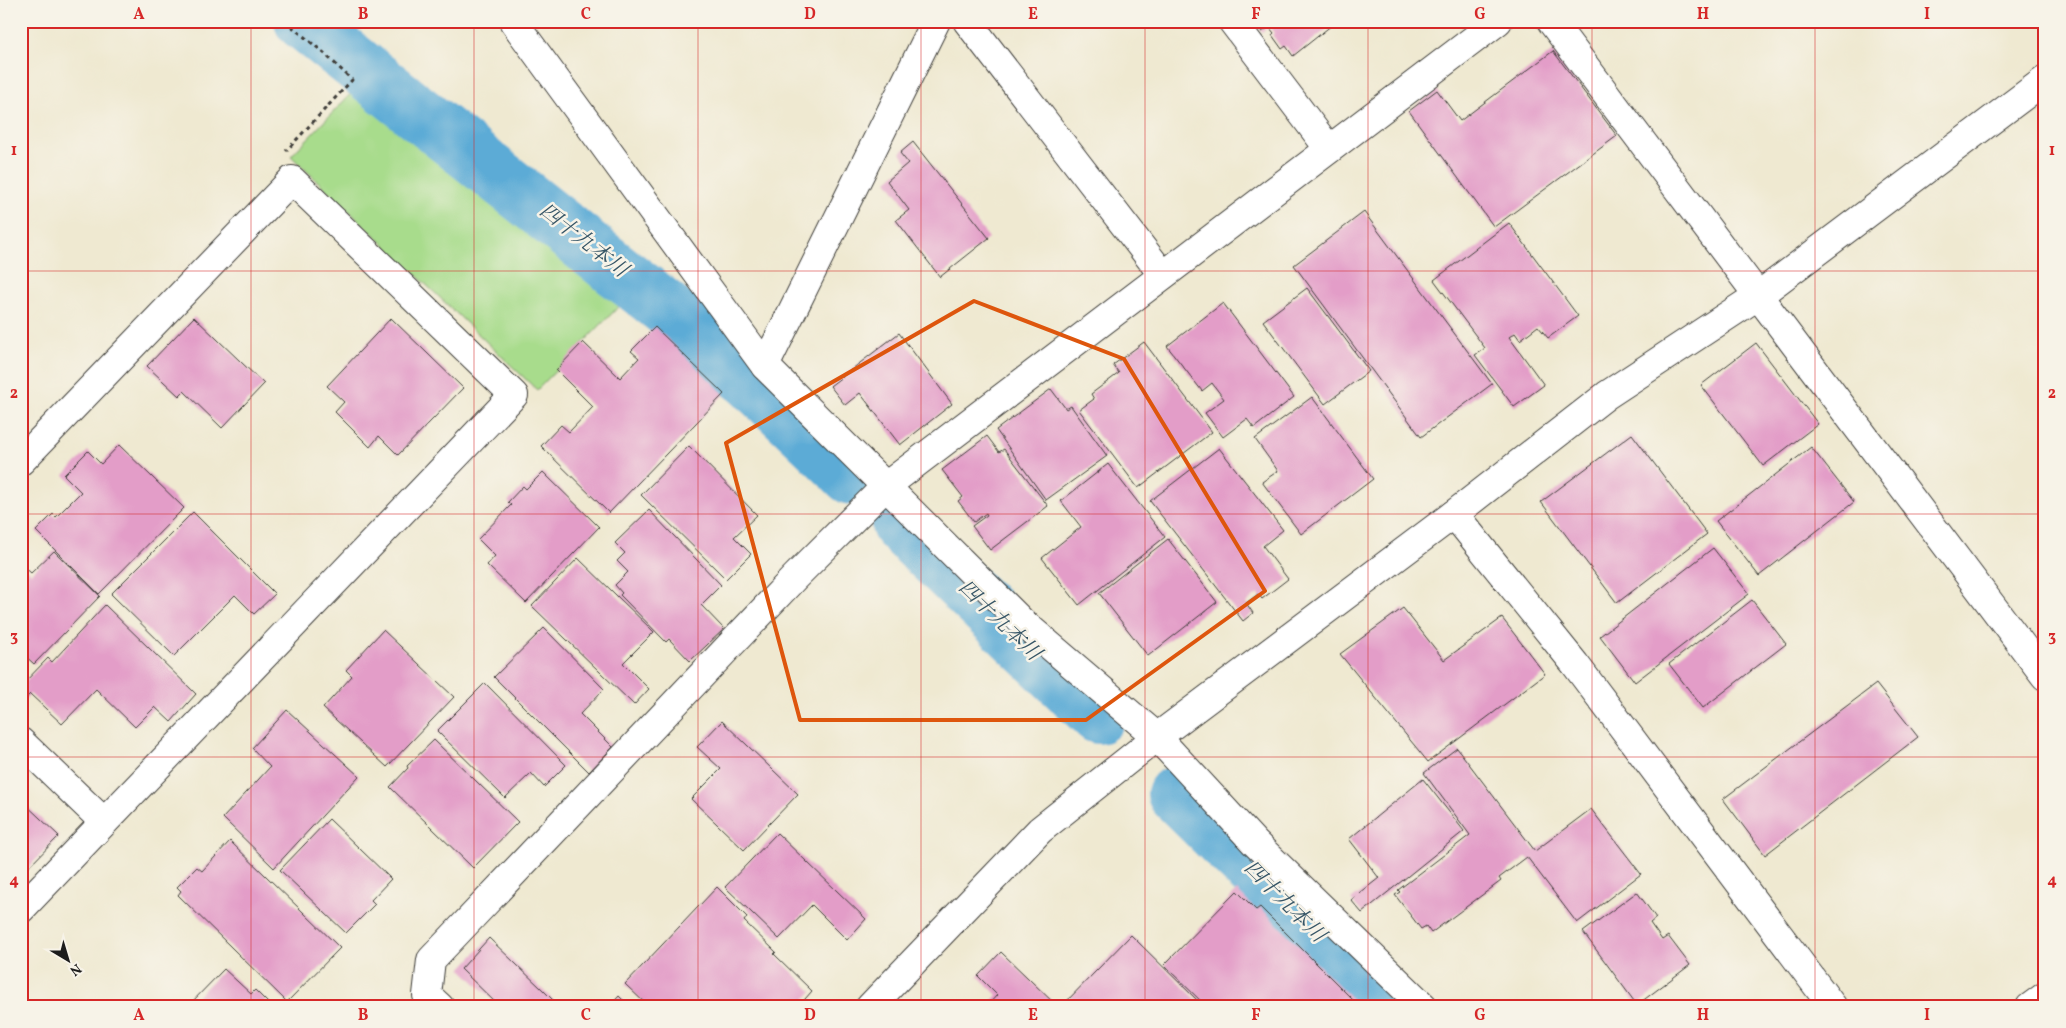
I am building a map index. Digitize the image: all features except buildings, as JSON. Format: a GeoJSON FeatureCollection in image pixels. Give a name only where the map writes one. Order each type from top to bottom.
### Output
{"type":"FeatureCollection","features":[{"type":"Feature","properties":{"kind":"street"},"geometry":{"type":"LineString","coordinates":[[514,21],[765,366],[1021,621],[1157,737],[1255,843],[1416,1004]]}},
{"type":"Feature","properties":{"kind":"street"},"geometry":{"type":"LineString","coordinates":[[765,366],[936,21]]}},
{"type":"Feature","properties":{"kind":"street"},"geometry":{"type":"LineString","coordinates":[[967,21],[1163,275]]}},
{"type":"Feature","properties":{"kind":"street"},"geometry":{"type":"LineString","coordinates":[[1232,21],[1330,149]]}},
{"type":"Feature","properties":{"kind":"street"},"geometry":{"type":"LineString","coordinates":[[440,1007],[427,995],[432,960],[796,577],[886,486],[1498,21]]}},
{"type":"Feature","properties":{"kind":"street"},"geometry":{"type":"LineString","coordinates":[[1551,21],[2045,676]]}},
{"type":"Feature","properties":{"kind":"street"},"geometry":{"type":"LineString","coordinates":[[870,1007],[1040,830],[1157,737],[1454,514],[1607,395],[1759,295],[2045,80]]}},
{"type":"Feature","properties":{"kind":"street"},"geometry":{"type":"LineString","coordinates":[[21,461],[292,180],[514,395],[21,909]]}},
{"type":"Feature","properties":{"kind":"street"},"geometry":{"type":"LineString","coordinates":[[1454,514],[1581,672],[1833,1007]]}},
{"type":"Feature","properties":{"kind":"street"},"geometry":{"type":"LineString","coordinates":[[21,742],[104,822]]}},
{"type":"Feature","properties":{"kind":"street"},"geometry":{"type":"LineString","coordinates":[[2030,1007],[2045,996]]}},
{"type":"Feature","properties":{"kind":"path"},"geometry":{"type":"LineString","coordinates":[[285,21],[324,53],[352,80],[280,157],[292,180]]}},
{"type":"Feature","properties":{"kind":"highlighted area"},"geometry":{"type":"Polygon","coordinates":[[[974,301],[1124,359],[1265,591],[1086,720],[800,720],[726,443],[974,301]]]}},
{"type":"Feature","properties":{"kind":"green space"},"geometry":{"type":"Polygon","coordinates":[[[360,84],[631,294],[537,390],[291,156],[360,84]]]}},
{"type":"Feature","properties":{"kind":"waterway","name":"四十九本川"},"geometry":{"type":"LineString","coordinates":[[302,21],[680,320],[767,397],[851,477]]}},
{"type":"Feature","properties":{"kind":"waterway","name":"四十九本川"},"geometry":{"type":"LineString","coordinates":[[899,525],[1098,716]]}},
{"type":"Feature","properties":{"kind":"waterway","name":"四十九本川"},"geometry":{"type":"LineString","coordinates":[[1175,794],[1371,988]]}}]}
